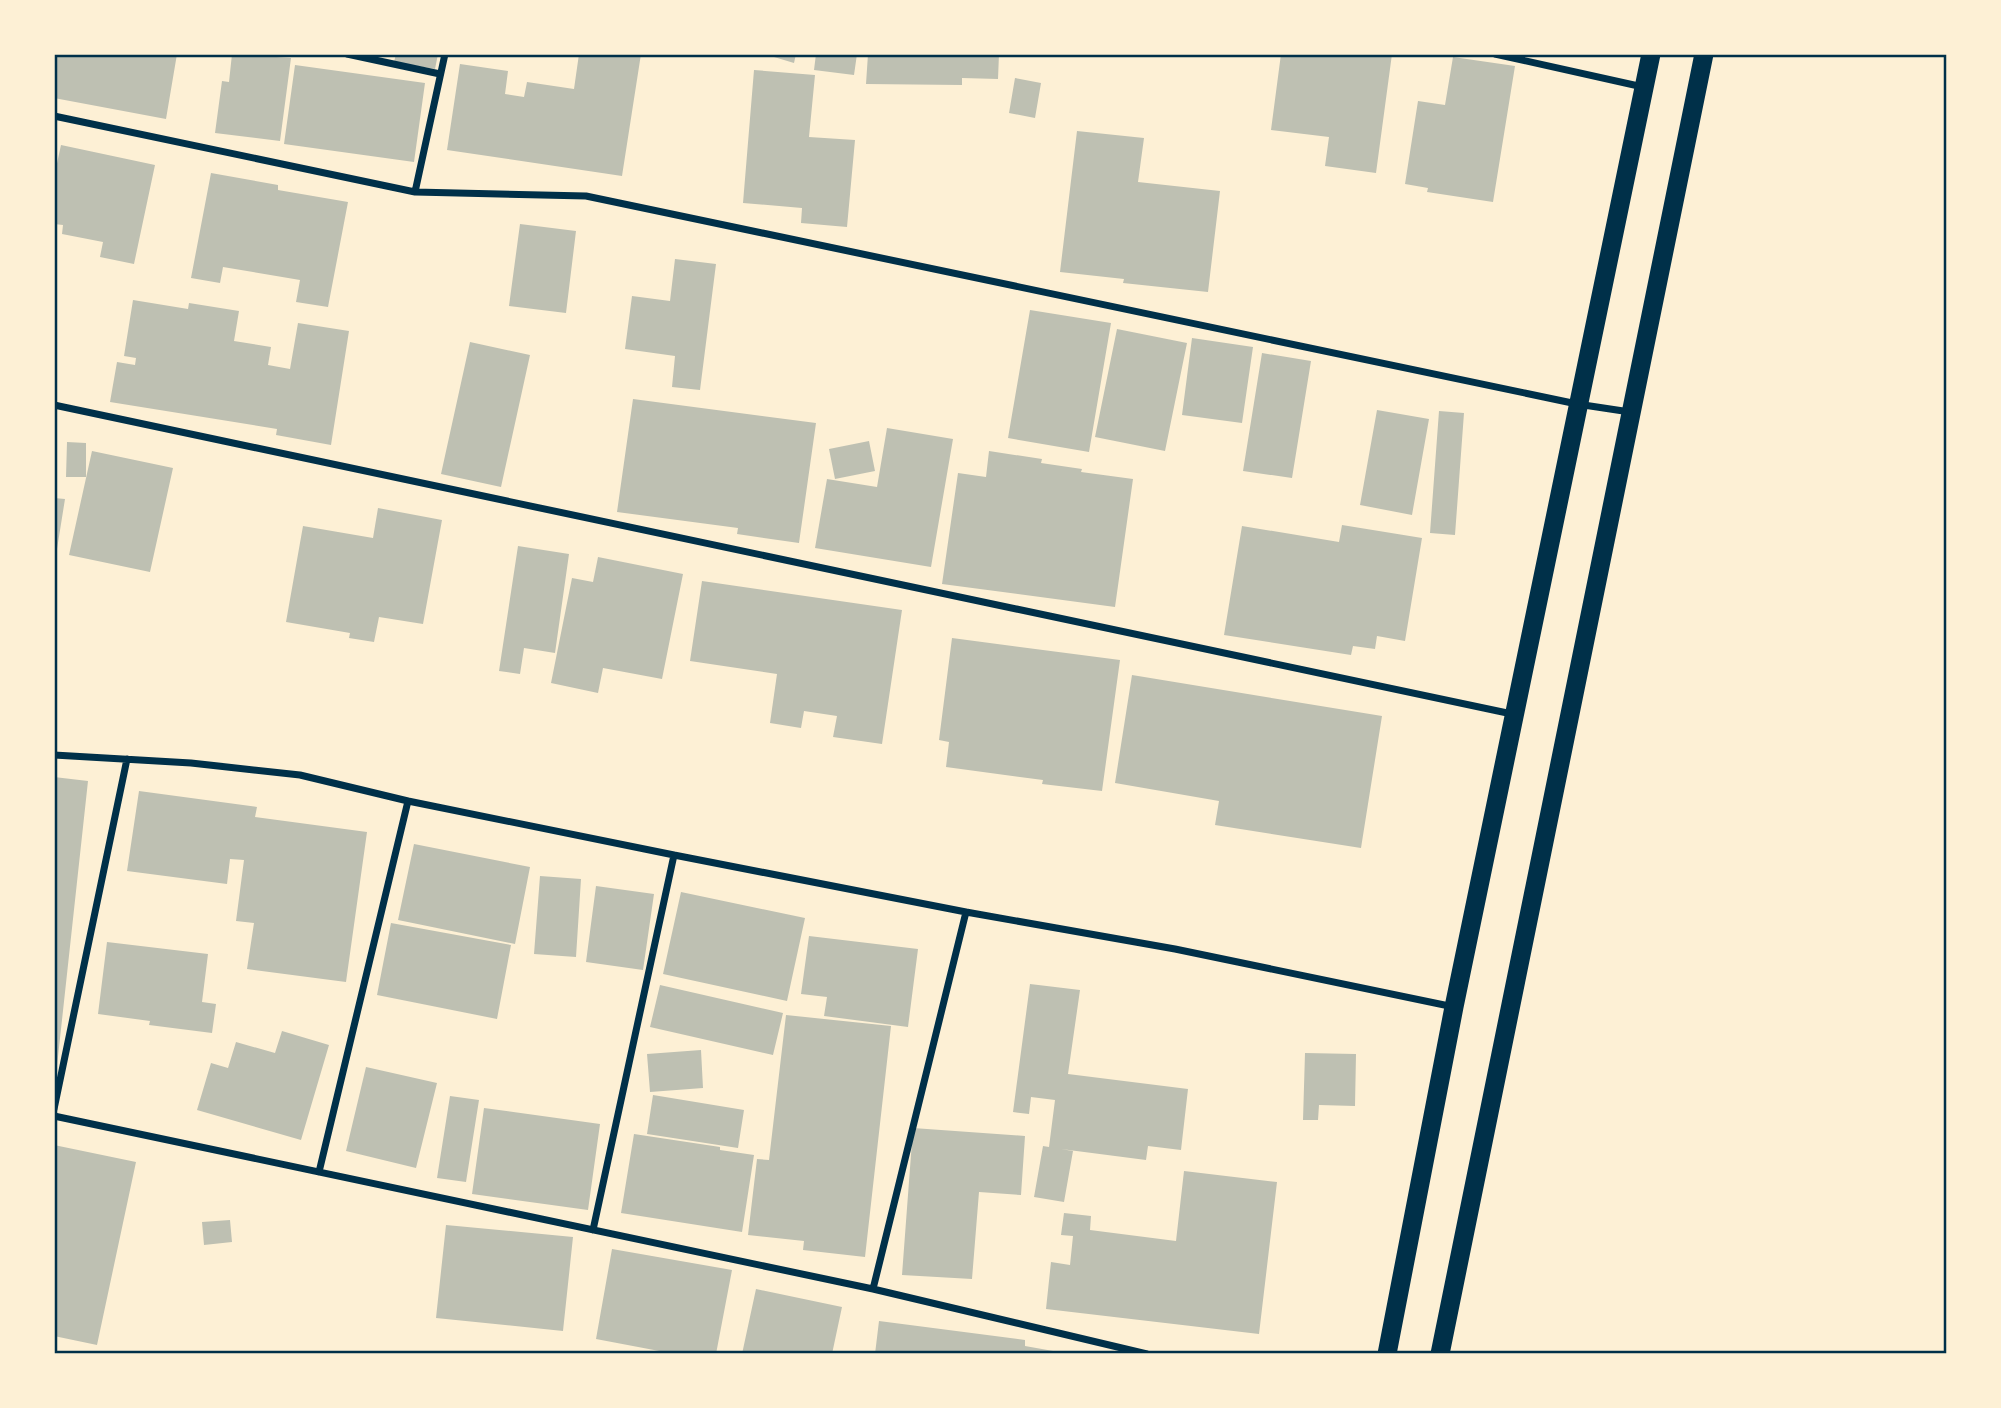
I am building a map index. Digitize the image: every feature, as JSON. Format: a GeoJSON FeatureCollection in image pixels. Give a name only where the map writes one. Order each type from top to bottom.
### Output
{"type":"FeatureCollection","features":[{"type":"Feature","properties":{"kind":"highway"},"geometry":{"type":"LineString","coordinates":[[1387,1354],[1454,1007],[1651,54]]}},
{"type":"Feature","properties":{"kind":"highway"},"geometry":{"type":"LineString","coordinates":[[1440,1354],[1704,54]]}},
{"type":"Feature","properties":{"kind":"street"},"geometry":{"type":"LineString","coordinates":[[347,54],[440,74]]}},
{"type":"Feature","properties":{"kind":"street"},"geometry":{"type":"LineString","coordinates":[[415,192],[445,54]]}},
{"type":"Feature","properties":{"kind":"street"},"geometry":{"type":"LineString","coordinates":[[1495,54],[1644,88]]}},
{"type":"Feature","properties":{"kind":"street"},"geometry":{"type":"LineString","coordinates":[[54,116],[415,192],[586,197],[1577,404],[1631,413]]}},
{"type":"Feature","properties":{"kind":"street"},"geometry":{"type":"LineString","coordinates":[[54,405],[1516,715]]}},
{"type":"Feature","properties":{"kind":"street"},"geometry":{"type":"LineString","coordinates":[[54,755],[127,758],[300,775],[408,801],[674,855],[966,912],[1175,949],[1454,1007]]}},
{"type":"Feature","properties":{"kind":"street"},"geometry":{"type":"LineString","coordinates":[[54,1109],[127,758]]}},
{"type":"Feature","properties":{"kind":"street"},"geometry":{"type":"LineString","coordinates":[[319,1172],[408,801]]}},
{"type":"Feature","properties":{"kind":"street"},"geometry":{"type":"LineString","coordinates":[[593,1230],[674,855]]}},
{"type":"Feature","properties":{"kind":"street"},"geometry":{"type":"LineString","coordinates":[[873,1289],[966,912]]}},
{"type":"Feature","properties":{"kind":"street"},"geometry":{"type":"LineString","coordinates":[[54,1116],[873,1289],[1147,1354]]}},
{"type":"Feature","properties":{"kind":"building"},"geometry":{"type":"Polygon","coordinates":[[[56,54],[177,54],[166,119],[54,98],[56,54]]]}},
{"type":"Feature","properties":{"kind":"building"},"geometry":{"type":"Polygon","coordinates":[[[232,54],[291,58],[280,141],[215,133],[222,81],[229,82],[232,54]]]}},
{"type":"Feature","properties":{"kind":"building"},"geometry":{"type":"Polygon","coordinates":[[[396,54],[438,54],[435,69],[394,62],[396,54]]]}},
{"type":"Feature","properties":{"kind":"building"},"geometry":{"type":"Polygon","coordinates":[[[579,54],[641,54],[622,176],[447,150],[460,64],[508,71],[505,94],[524,97],[527,82],[574,89],[579,54]]]}},
{"type":"Feature","properties":{"kind":"building"},"geometry":{"type":"Polygon","coordinates":[[[764,54],[796,54],[794,63],[764,54]]]}},
{"type":"Feature","properties":{"kind":"building"},"geometry":{"type":"Polygon","coordinates":[[[816,54],[857,54],[854,75],[814,70],[816,54]]]}},
{"type":"Feature","properties":{"kind":"building"},"geometry":{"type":"Polygon","coordinates":[[[868,54],[999,54],[998,79],[962,78],[962,85],[866,84],[868,54]]]}},
{"type":"Feature","properties":{"kind":"building"},"geometry":{"type":"Polygon","coordinates":[[[1281,54],[1392,54],[1376,173],[1325,166],[1329,137],[1271,130],[1281,54]]]}},
{"type":"Feature","properties":{"kind":"building"},"geometry":{"type":"Polygon","coordinates":[[[1453,57],[1515,66],[1493,202],[1427,192],[1428,188],[1405,184],[1418,101],[1445,105],[1453,57]]]}},
{"type":"Feature","properties":{"kind":"building"},"geometry":{"type":"Polygon","coordinates":[[[295,65],[425,83],[414,162],[284,144],[295,65]]]}},
{"type":"Feature","properties":{"kind":"building"},"geometry":{"type":"Polygon","coordinates":[[[754,70],[815,75],[809,137],[855,140],[847,227],[801,223],[802,208],[743,203],[754,70]]]}},
{"type":"Feature","properties":{"kind":"building"},"geometry":{"type":"Polygon","coordinates":[[[1015,78],[1041,83],[1035,118],[1009,113],[1015,78]]]}},
{"type":"Feature","properties":{"kind":"building"},"geometry":{"type":"Polygon","coordinates":[[[1077,131],[1144,138],[1138,182],[1220,191],[1208,292],[1123,283],[1124,279],[1060,272],[1077,131]]]}},
{"type":"Feature","properties":{"kind":"building"},"geometry":{"type":"Polygon","coordinates":[[[61,145],[155,165],[134,264],[100,257],[103,242],[62,234],[63,225],[54,224],[54,177],[61,145]]]}},
{"type":"Feature","properties":{"kind":"building"},"geometry":{"type":"Polygon","coordinates":[[[211,173],[278,185],[278,190],[348,202],[328,307],[296,302],[300,280],[223,267],[220,283],[191,278],[211,173]]]}},
{"type":"Feature","properties":{"kind":"building"},"geometry":{"type":"Polygon","coordinates":[[[520,224],[576,231],[566,313],[509,306],[520,224]]]}},
{"type":"Feature","properties":{"kind":"building"},"geometry":{"type":"Polygon","coordinates":[[[675,259],[716,264],[700,390],[672,387],[675,356],[625,349],[632,296],[670,301],[675,259]]]}},
{"type":"Feature","properties":{"kind":"building"},"geometry":{"type":"Polygon","coordinates":[[[133,300],[188,309],[189,303],[239,311],[234,341],[271,347],[268,365],[290,369],[298,323],[349,331],[331,445],[276,435],[277,429],[110,402],[117,362],[135,365],[136,358],[124,356],[133,300]]]}},
{"type":"Feature","properties":{"kind":"building"},"geometry":{"type":"Polygon","coordinates":[[[1030,310],[1111,323],[1089,452],[1008,438],[1030,310]]]}},
{"type":"Feature","properties":{"kind":"building"},"geometry":{"type":"Polygon","coordinates":[[[1117,329],[1187,343],[1165,451],[1095,437],[1117,329]]]}},
{"type":"Feature","properties":{"kind":"building"},"geometry":{"type":"Polygon","coordinates":[[[1192,338],[1253,347],[1242,423],[1182,415],[1192,338]]]}},
{"type":"Feature","properties":{"kind":"building"},"geometry":{"type":"Polygon","coordinates":[[[470,342],[530,355],[501,487],[441,474],[470,342]]]}},
{"type":"Feature","properties":{"kind":"building"},"geometry":{"type":"Polygon","coordinates":[[[1262,353],[1311,361],[1292,478],[1243,471],[1262,353]]]}},
{"type":"Feature","properties":{"kind":"building"},"geometry":{"type":"Polygon","coordinates":[[[633,399],[816,423],[799,543],[737,534],[738,528],[617,512],[633,399]]]}},
{"type":"Feature","properties":{"kind":"building"},"geometry":{"type":"Polygon","coordinates":[[[1377,410],[1429,419],[1412,515],[1360,505],[1377,410]]]}},
{"type":"Feature","properties":{"kind":"building"},"geometry":{"type":"Polygon","coordinates":[[[1439,411],[1464,413],[1455,535],[1430,533],[1439,411]]]}},
{"type":"Feature","properties":{"kind":"building"},"geometry":{"type":"Polygon","coordinates":[[[887,428],[953,439],[931,567],[815,548],[827,479],[877,487],[887,428]]]}},
{"type":"Feature","properties":{"kind":"building"},"geometry":{"type":"Polygon","coordinates":[[[869,441],[875,471],[835,479],[829,449],[869,441]]]}},
{"type":"Feature","properties":{"kind":"building"},"geometry":{"type":"Polygon","coordinates":[[[67,442],[86,443],[86,477],[66,477],[67,442]]]}},
{"type":"Feature","properties":{"kind":"building"},"geometry":{"type":"Polygon","coordinates":[[[92,451],[173,468],[150,572],[69,555],[92,451]]]}},
{"type":"Feature","properties":{"kind":"building"},"geometry":{"type":"Polygon","coordinates":[[[989,451],[1042,459],[1041,463],[1082,469],[1081,472],[1133,479],[1115,607],[942,584],[958,473],[986,477],[989,451]]]}},
{"type":"Feature","properties":{"kind":"building"},"geometry":{"type":"Polygon","coordinates":[[[54,498],[65,499],[57,549],[54,549],[54,498]]]}},
{"type":"Feature","properties":{"kind":"building"},"geometry":{"type":"Polygon","coordinates":[[[378,508],[442,520],[423,624],[379,617],[374,642],[349,638],[350,633],[286,622],[303,526],[373,538],[378,508]]]}},
{"type":"Feature","properties":{"kind":"building"},"geometry":{"type":"Polygon","coordinates":[[[1342,525],[1422,538],[1405,641],[1377,636],[1375,649],[1353,646],[1351,655],[1224,635],[1242,526],[1339,542],[1342,525]]]}},
{"type":"Feature","properties":{"kind":"building"},"geometry":{"type":"Polygon","coordinates":[[[518,546],[569,554],[555,653],[524,648],[520,674],[499,671],[518,546]]]}},
{"type":"Feature","properties":{"kind":"building"},"geometry":{"type":"Polygon","coordinates":[[[598,557],[683,574],[662,679],[603,668],[598,693],[551,683],[572,578],[593,582],[598,557]]]}},
{"type":"Feature","properties":{"kind":"building"},"geometry":{"type":"Polygon","coordinates":[[[702,581],[902,610],[882,744],[833,737],[837,716],[804,711],[801,728],[770,723],[777,674],[690,661],[702,581]]]}},
{"type":"Feature","properties":{"kind":"building"},"geometry":{"type":"Polygon","coordinates":[[[952,638],[1120,660],[1102,791],[1042,784],[1043,780],[946,767],[949,742],[939,740],[952,638]]]}},
{"type":"Feature","properties":{"kind":"building"},"geometry":{"type":"Polygon","coordinates":[[[1132,675],[1382,716],[1361,848],[1215,825],[1219,801],[1115,783],[1132,675]]]}},
{"type":"Feature","properties":{"kind":"building"},"geometry":{"type":"Polygon","coordinates":[[[54,777],[88,781],[56,1075],[54,1075],[54,777]]]}},
{"type":"Feature","properties":{"kind":"building"},"geometry":{"type":"Polygon","coordinates":[[[139,791],[257,807],[255,817],[367,832],[346,982],[247,969],[254,923],[236,921],[244,860],[230,859],[227,884],[127,871],[139,791]]]}},
{"type":"Feature","properties":{"kind":"building"},"geometry":{"type":"Polygon","coordinates":[[[414,844],[530,867],[515,944],[398,920],[414,844]]]}},
{"type":"Feature","properties":{"kind":"building"},"geometry":{"type":"Polygon","coordinates":[[[540,876],[581,879],[576,957],[534,954],[540,876]]]}},
{"type":"Feature","properties":{"kind":"building"},"geometry":{"type":"Polygon","coordinates":[[[596,886],[654,894],[643,970],[586,962],[596,886]]]}},
{"type":"Feature","properties":{"kind":"building"},"geometry":{"type":"Polygon","coordinates":[[[681,892],[805,918],[787,1001],[663,974],[681,892]]]}},
{"type":"Feature","properties":{"kind":"building"},"geometry":{"type":"Polygon","coordinates":[[[391,923],[511,945],[497,1019],[377,995],[391,923]]]}},
{"type":"Feature","properties":{"kind":"building"},"geometry":{"type":"Polygon","coordinates":[[[809,936],[918,949],[908,1027],[824,1016],[827,997],[801,994],[809,936]]]}},
{"type":"Feature","properties":{"kind":"building"},"geometry":{"type":"Polygon","coordinates":[[[107,942],[208,954],[202,1002],[216,1004],[212,1033],[149,1025],[150,1021],[98,1014],[107,942]]]}},
{"type":"Feature","properties":{"kind":"building"},"geometry":{"type":"Polygon","coordinates":[[[1030,984],[1080,990],[1068,1074],[1188,1089],[1181,1150],[1148,1146],[1146,1160],[1061,1149],[1073,1151],[1064,1202],[1034,1197],[1043,1146],[1049,1147],[1055,1100],[1031,1097],[1029,1114],[1013,1112],[1030,984]]]}},
{"type":"Feature","properties":{"kind":"building"},"geometry":{"type":"Polygon","coordinates":[[[660,985],[783,1013],[773,1055],[650,1027],[660,985]]]}},
{"type":"Feature","properties":{"kind":"building"},"geometry":{"type":"Polygon","coordinates":[[[786,1015],[891,1026],[865,1257],[803,1250],[804,1241],[748,1235],[757,1159],[769,1160],[786,1015]]]}},
{"type":"Feature","properties":{"kind":"building"},"geometry":{"type":"Polygon","coordinates":[[[282,1031],[329,1045],[301,1140],[197,1110],[211,1063],[228,1068],[236,1042],[275,1053],[282,1031]]]}},
{"type":"Feature","properties":{"kind":"building"},"geometry":{"type":"Polygon","coordinates":[[[701,1050],[703,1088],[650,1092],[647,1054],[701,1050]]]}},
{"type":"Feature","properties":{"kind":"building"},"geometry":{"type":"Polygon","coordinates":[[[1305,1053],[1356,1054],[1355,1106],[1319,1105],[1318,1120],[1303,1120],[1305,1053]]]}},
{"type":"Feature","properties":{"kind":"building"},"geometry":{"type":"Polygon","coordinates":[[[366,1067],[437,1083],[416,1168],[346,1151],[366,1067]]]}},
{"type":"Feature","properties":{"kind":"building"},"geometry":{"type":"Polygon","coordinates":[[[653,1095],[744,1110],[738,1148],[647,1134],[653,1095]]]}},
{"type":"Feature","properties":{"kind":"building"},"geometry":{"type":"Polygon","coordinates":[[[450,1096],[479,1100],[466,1182],[437,1178],[450,1096]]]}},
{"type":"Feature","properties":{"kind":"building"},"geometry":{"type":"Polygon","coordinates":[[[484,1108],[600,1124],[588,1210],[472,1194],[484,1108]]]}},
{"type":"Feature","properties":{"kind":"building"},"geometry":{"type":"Polygon","coordinates":[[[913,1128],[1025,1136],[1021,1195],[979,1192],[972,1279],[902,1275],[913,1128]]]}},
{"type":"Feature","properties":{"kind":"building"},"geometry":{"type":"Polygon","coordinates":[[[634,1134],[754,1155],[742,1232],[621,1213],[634,1134]]]}},
{"type":"Feature","properties":{"kind":"building"},"geometry":{"type":"Polygon","coordinates":[[[54,1145],[136,1162],[97,1345],[54,1336],[54,1145]]]}},
{"type":"Feature","properties":{"kind":"building"},"geometry":{"type":"Polygon","coordinates":[[[1184,1171],[1277,1182],[1259,1334],[1046,1309],[1051,1262],[1070,1265],[1073,1236],[1061,1235],[1064,1213],[1091,1216],[1090,1230],[1176,1241],[1184,1171]]]}},
{"type":"Feature","properties":{"kind":"building"},"geometry":{"type":"Polygon","coordinates":[[[230,1220],[232,1242],[204,1245],[202,1222],[230,1220]]]}},
{"type":"Feature","properties":{"kind":"building"},"geometry":{"type":"Polygon","coordinates":[[[446,1225],[573,1237],[563,1331],[436,1318],[446,1225]]]}},
{"type":"Feature","properties":{"kind":"building"},"geometry":{"type":"Polygon","coordinates":[[[612,1249],[732,1270],[716,1354],[675,1354],[596,1339],[612,1249]]]}},
{"type":"Feature","properties":{"kind":"building"},"geometry":{"type":"Polygon","coordinates":[[[756,1289],[842,1307],[832,1354],[742,1354],[756,1289]]]}},
{"type":"Feature","properties":{"kind":"building"},"geometry":{"type":"Polygon","coordinates":[[[879,1321],[1025,1340],[1025,1346],[1070,1354],[875,1354],[879,1321]]]}}]}
